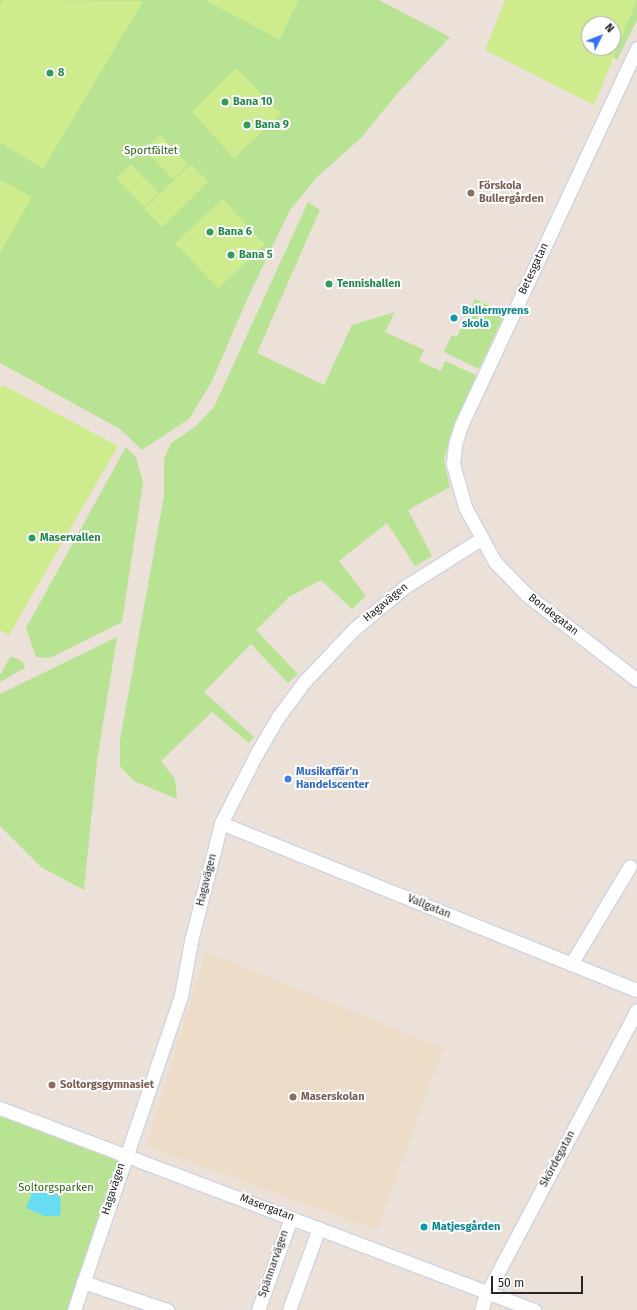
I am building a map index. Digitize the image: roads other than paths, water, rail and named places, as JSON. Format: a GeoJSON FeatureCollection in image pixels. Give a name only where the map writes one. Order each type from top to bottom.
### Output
{"type":"FeatureCollection","features":[{"type":"Feature","properties":{"kind":"street","name":"Betesgatan"},"geometry":{"type":"LineString","coordinates":[[481,539],[459,494],[453,464],[455,445],[461,424],[637,48]]}},
{"type":"Feature","properties":{"kind":"street","name":"Bondegatan"},"geometry":{"type":"LineString","coordinates":[[481,539],[496,562],[528,596],[637,680]]}},
{"type":"Feature","properties":{"kind":"street","name":"Hagavägen"},"geometry":{"type":"LineString","coordinates":[[74,1310],[181,996],[191,941],[221,824],[274,724],[304,682],[354,629],[406,586],[481,539]]}},
{"type":"Feature","properties":{"kind":"street","name":"Vallgatan"},"geometry":{"type":"LineString","coordinates":[[221,824],[637,990]]}},
{"type":"Feature","properties":{"kind":"street"},"geometry":{"type":"LineString","coordinates":[[571,964],[630,866]]}},
{"type":"Feature","properties":{"kind":"street","name":"Skördegatan"},"geometry":{"type":"LineString","coordinates":[[481,1310],[487,1293],[637,1010]]}},
{"type":"Feature","properties":{"kind":"street","name":"Masergatan"},"geometry":{"type":"LineString","coordinates":[[1,1111],[126,1154],[534,1310]]}},
{"type":"Feature","properties":{"kind":"street","name":"Spännarvägen"},"geometry":{"type":"LineString","coordinates":[[258,1310],[291,1218]]}},
{"type":"Feature","properties":{"kind":"street"},"geometry":{"type":"LineString","coordinates":[[289,1310],[319,1228]]}},
{"type":"Feature","properties":{"kind":"street"},"geometry":{"type":"LineString","coordinates":[[83,1282],[167,1310]]}},
{"type":"Feature","properties":{"kind":"water"},"geometry":{"type":"Polygon","coordinates":[[[38,1190],[54,1191],[61,1199],[60,1216],[44,1216],[26,1208],[32,1193],[38,1190]]]}},
{"type":"Feature","properties":{"kind":"place","name":"8"},"geometry":{"type":"Point","coordinates":[50,73]}},
{"type":"Feature","properties":{"kind":"place","name":"Bana 10"},"geometry":{"type":"Point","coordinates":[225,102]}},
{"type":"Feature","properties":{"kind":"place","name":"Bana 9"},"geometry":{"type":"Point","coordinates":[247,125]}},
{"type":"Feature","properties":{"kind":"place","name":"Förskola Bullergården"},"geometry":{"type":"Point","coordinates":[471,193]}},
{"type":"Feature","properties":{"kind":"place","name":"Bana 6"},"geometry":{"type":"Point","coordinates":[210,232]}},
{"type":"Feature","properties":{"kind":"place","name":"Bana 5"},"geometry":{"type":"Point","coordinates":[231,255]}},
{"type":"Feature","properties":{"kind":"place","name":"Tennishallen"},"geometry":{"type":"Point","coordinates":[329,284]}},
{"type":"Feature","properties":{"kind":"place","name":"Bullermyrens skola"},"geometry":{"type":"Point","coordinates":[454,318]}},
{"type":"Feature","properties":{"kind":"place","name":"Maservallen"},"geometry":{"type":"Point","coordinates":[32,538]}},
{"type":"Feature","properties":{"kind":"place","name":"Musikaffär'n Handelscenter"},"geometry":{"type":"Point","coordinates":[288,779]}},
{"type":"Feature","properties":{"kind":"place","name":"Soltorgsgymnasiet"},"geometry":{"type":"Point","coordinates":[52,1085]}},
{"type":"Feature","properties":{"kind":"place","name":"Maserskolan"},"geometry":{"type":"Point","coordinates":[293,1097]}},
{"type":"Feature","properties":{"kind":"place","name":"Matjesgården"},"geometry":{"type":"Point","coordinates":[424,1227]}},
{"type":"Feature","properties":{"kind":"park label","name":"Sportfältet"},"geometry":{"type":"Point","coordinates":[151,151]}},
{"type":"Feature","properties":{"kind":"park label","name":"Soltorgsparken"},"geometry":{"type":"Point","coordinates":[56,1188]}}]}
